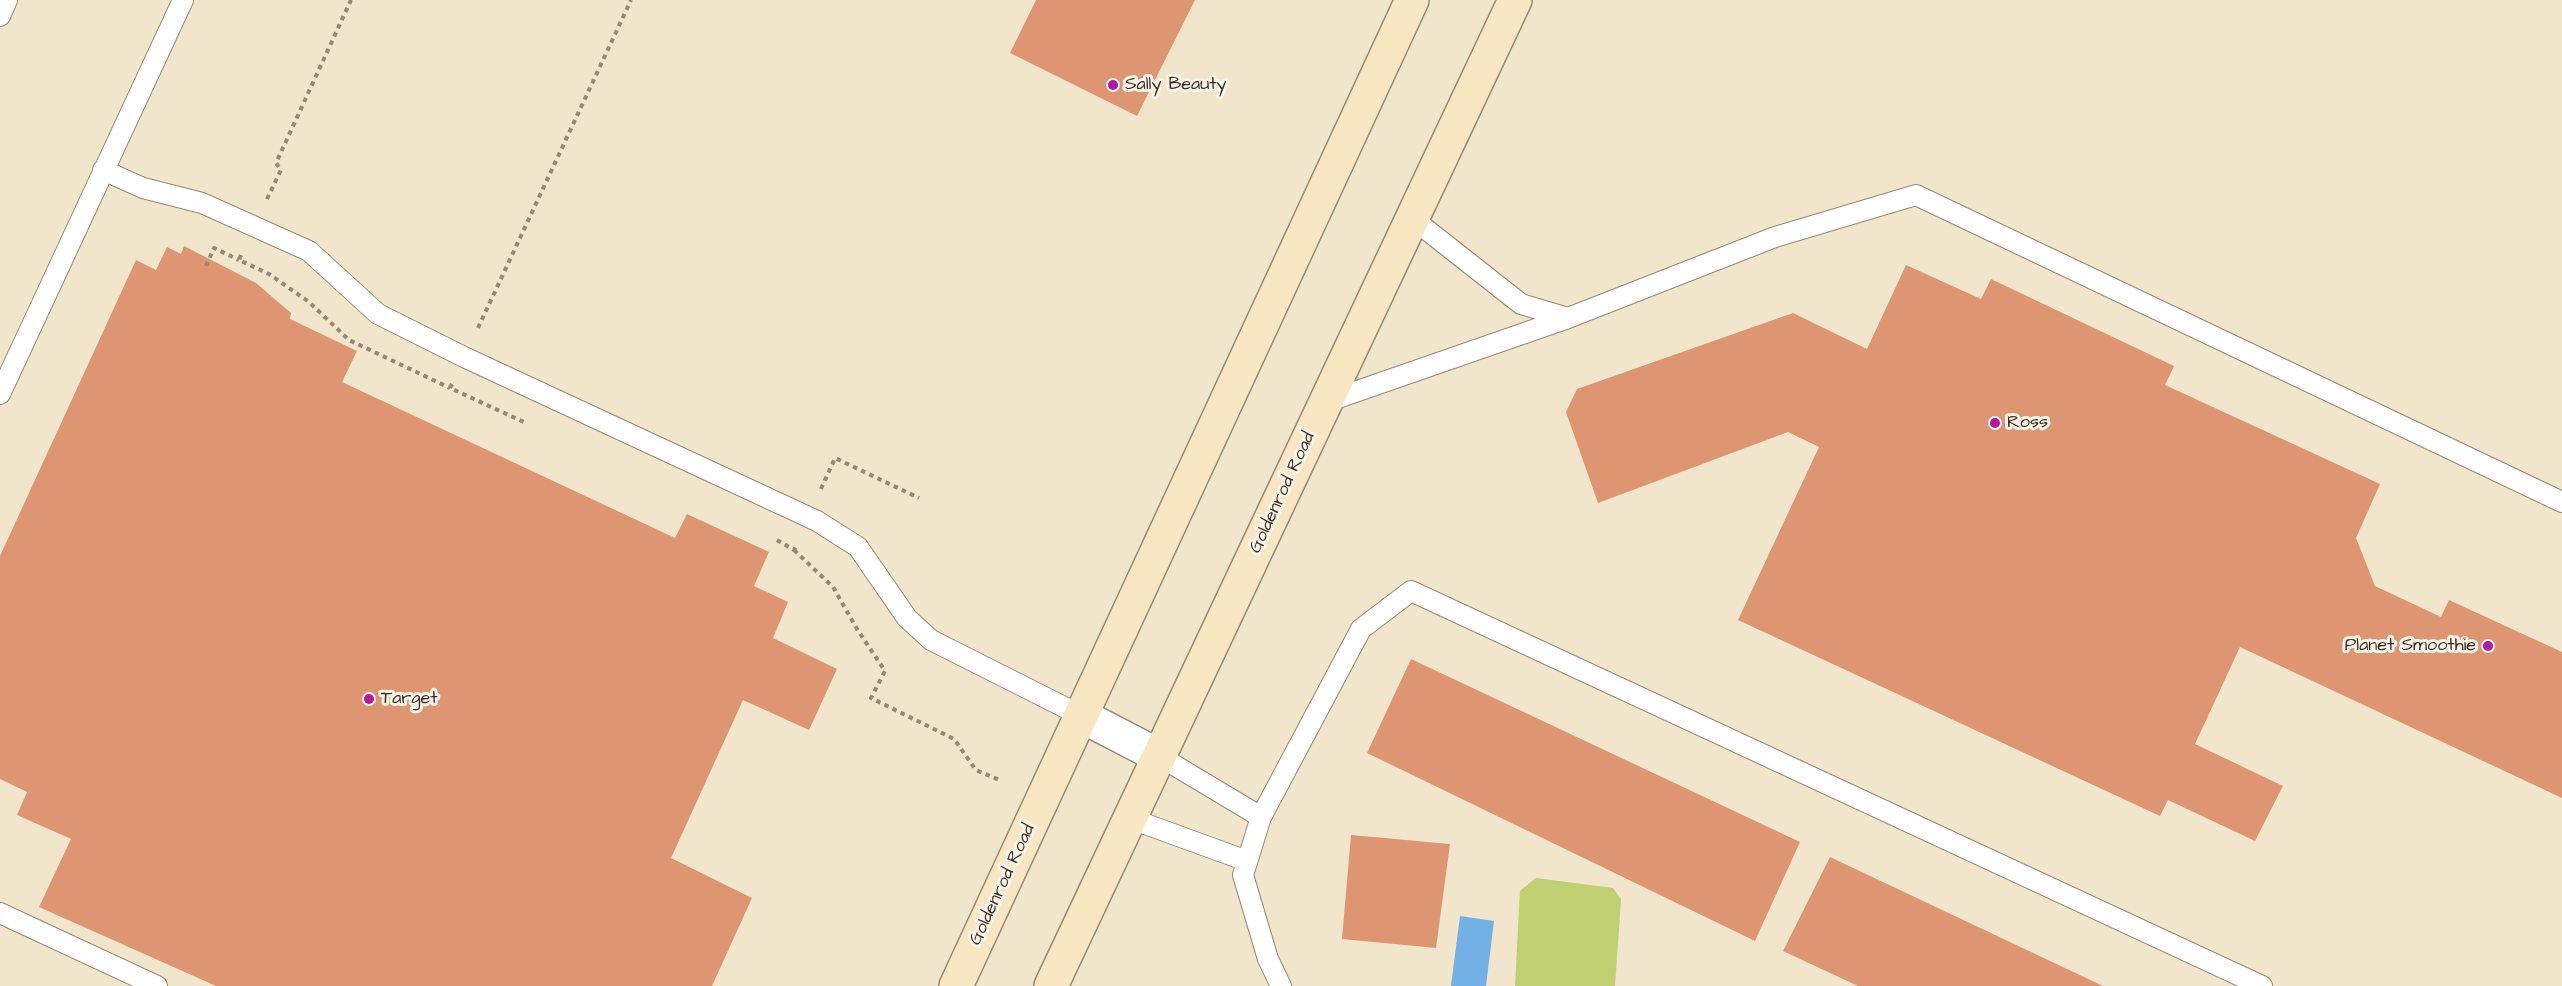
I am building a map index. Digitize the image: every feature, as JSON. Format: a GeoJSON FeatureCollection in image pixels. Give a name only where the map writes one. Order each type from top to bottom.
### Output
{"type":"FeatureCollection","features":[{"type":"Feature","properties":{"kind":"main road","name":"Goldenrod Road"},"geometry":{"type":"LineString","coordinates":[[956,986],[1412,0]]}},
{"type":"Feature","properties":{"kind":"main road","name":"Goldenrod Road"},"geometry":{"type":"LineString","coordinates":[[1051,986],[1515,0]]}},
{"type":"Feature","properties":{"kind":"street"},"geometry":{"type":"LineString","coordinates":[[1082,716],[1159,756]]}},
{"type":"Feature","properties":{"kind":"lane"},"geometry":{"type":"LineString","coordinates":[[0,16],[7,0]]}},
{"type":"Feature","properties":{"kind":"lane"},"geometry":{"type":"LineString","coordinates":[[0,394],[183,0]]}},
{"type":"Feature","properties":{"kind":"lane"},"geometry":{"type":"LineString","coordinates":[[103,170],[143,188],[202,203],[309,251],[378,314],[464,357],[808,517],[858,547],[907,618],[931,640],[1082,716]]}},
{"type":"Feature","properties":{"kind":"lane"},"geometry":{"type":"LineString","coordinates":[[1326,402],[1568,318],[1776,237],[1916,195],[2562,502]]}},
{"type":"Feature","properties":{"kind":"lane"},"geometry":{"type":"LineString","coordinates":[[1413,219],[1521,304],[1568,318]]}},
{"type":"Feature","properties":{"kind":"lane"},"geometry":{"type":"LineString","coordinates":[[1281,986],[1268,959],[1243,875],[1261,817],[1361,629],[1411,591],[2262,986]]}},
{"type":"Feature","properties":{"kind":"lane"},"geometry":{"type":"LineString","coordinates":[[1159,756],[1261,817]]}},
{"type":"Feature","properties":{"kind":"lane"},"geometry":{"type":"LineString","coordinates":[[1129,818],[1247,861]]}},
{"type":"Feature","properties":{"kind":"lane"},"geometry":{"type":"LineString","coordinates":[[0,913],[157,986]]}},
{"type":"Feature","properties":{"kind":"path"},"geometry":{"type":"LineString","coordinates":[[537,429],[450,388],[631,0]]}},
{"type":"Feature","properties":{"kind":"path"},"geometry":{"type":"LineString","coordinates":[[206,266],[214,248],[239,260]]}},
{"type":"Feature","properties":{"kind":"path"},"geometry":{"type":"LineString","coordinates":[[794,550],[835,458],[919,498]]}},
{"type":"Feature","properties":{"kind":"path"},"geometry":{"type":"LineString","coordinates":[[776,539],[794,550],[833,586],[857,629],[885,671],[871,698],[954,740],[976,770],[1002,781]]}},
{"type":"Feature","properties":{"kind":"green space"},"geometry":{"type":"Polygon","coordinates":[[[1536,878],[1613,888],[1621,899],[1615,986],[1515,986],[1520,891],[1536,878]]]}},
{"type":"Feature","properties":{"kind":"water"},"geometry":{"type":"Polygon","coordinates":[[[1460,916],[1494,921],[1486,986],[1451,986],[1460,916]]]}},
{"type":"Feature","properties":{"kind":"building","name":"Sally Beauty"},"geometry":{"type":"Polygon","coordinates":[[[1036,0],[1195,0],[1137,116],[1010,53],[1036,0]]]}},
{"type":"Feature","properties":{"kind":"building"},"geometry":{"type":"Polygon","coordinates":[[[184,246],[256,283],[291,313],[290,319],[357,351],[342,382],[675,538],[687,514],[769,552],[754,586],[788,602],[773,638],[837,669],[809,730],[743,700],[671,858],[752,898],[712,986],[216,986],[39,907],[71,839],[17,815],[27,792],[0,779],[0,556],[136,260],[156,270],[167,247],[181,254],[184,246]]]}},
{"type":"Feature","properties":{"kind":"building"},"geometry":{"type":"Polygon","coordinates":[[[1906,265],[1981,299],[1991,279],[2174,366],[2165,385],[2380,484],[2356,538],[2375,586],[2441,617],[2449,600],[2562,652],[2562,798],[2240,647],[2195,744],[2283,786],[2255,841],[2168,800],[2160,816],[1738,620],[1819,447],[1788,432],[1598,503],[1566,412],[1577,389],[1793,313],[1867,349],[1906,265]]]}},
{"type":"Feature","properties":{"kind":"building"},"geometry":{"type":"Polygon","coordinates":[[[1411,659],[1800,842],[1755,941],[1367,753],[1411,659]]]}},
{"type":"Feature","properties":{"kind":"building"},"geometry":{"type":"Polygon","coordinates":[[[1351,835],[1450,844],[1436,948],[1342,939],[1351,835]]]}},
{"type":"Feature","properties":{"kind":"building"},"geometry":{"type":"Polygon","coordinates":[[[1830,857],[2103,986],[1858,986],[1783,951],[1830,857]]]}},
{"type":"Feature","properties":{"kind":"place","name":"Sally Beauty"},"geometry":{"type":"Point","coordinates":[1113,85]}},
{"type":"Feature","properties":{"kind":"place","name":"Ross"},"geometry":{"type":"Point","coordinates":[1995,423]}},
{"type":"Feature","properties":{"kind":"place","name":"Planet Smoothie"},"geometry":{"type":"Point","coordinates":[2488,646]}},
{"type":"Feature","properties":{"kind":"place","name":"Target"},"geometry":{"type":"Point","coordinates":[369,699]}}]}
